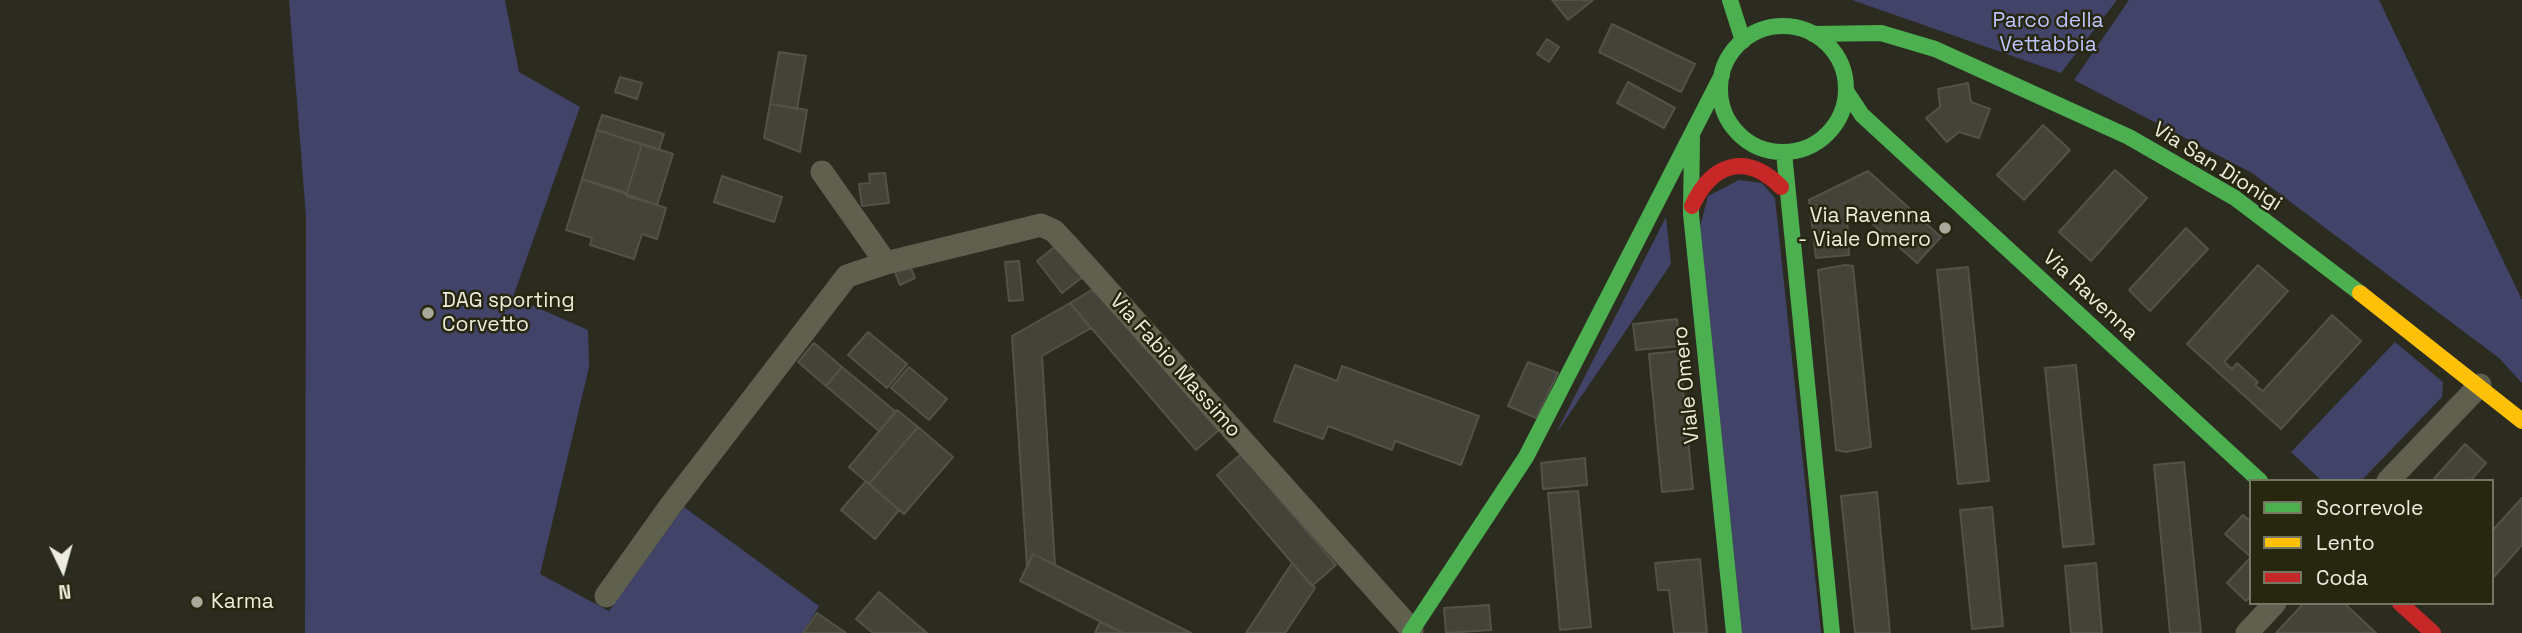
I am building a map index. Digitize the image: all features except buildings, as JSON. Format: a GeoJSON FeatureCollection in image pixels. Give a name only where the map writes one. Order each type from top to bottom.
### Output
{"type":"FeatureCollection","features":[{"type":"Feature","properties":{"kind":"main road"},"geometry":{"type":"LineString","coordinates":[[1730,0],[1743,41]]}},
{"type":"Feature","properties":{"kind":"main road"},"geometry":{"type":"LineString","coordinates":[[1740,0],[1770,28]]}},
{"type":"Feature","properties":{"kind":"main road"},"geometry":{"type":"LineString","coordinates":[[1838,58],[1822,39],[1792,27],[1770,28],[1743,41],[1730,56],[1722,75],[1721,103],[1734,128],[1756,146],[1784,153],[1812,146],[1824,138],[1838,121],[1846,92],[1838,58],[1839,46],[1846,35]]}},
{"type":"Feature","properties":{"kind":"main road","name":"Via San Dionigi"},"geometry":{"type":"LineString","coordinates":[[1813,34],[1881,33],[1935,49],[2056,102],[2187,169],[2275,227],[2480,385],[2522,421]]}},
{"type":"Feature","properties":{"kind":"main road","name":"Via Fabio Massimo"},"geometry":{"type":"LineString","coordinates":[[1411,632],[1463,557],[1526,457],[1722,75]]}},
{"type":"Feature","properties":{"kind":"main road","name":"Via Ravenna"},"geometry":{"type":"LineString","coordinates":[[1846,92],[1861,115],[2258,479]]}},
{"type":"Feature","properties":{"kind":"main road","name":"Via Ravenna"},"geometry":{"type":"LineString","coordinates":[[1838,121],[1892,142]]}},
{"type":"Feature","properties":{"kind":"main road","name":"Viale Omero"},"geometry":{"type":"LineString","coordinates":[[1692,132],[1692,206],[1734,633]]}},
{"type":"Feature","properties":{"kind":"main road"},"geometry":{"type":"LineString","coordinates":[[1784,153],[1832,633]]}},
{"type":"Feature","properties":{"kind":"main road"},"geometry":{"type":"LineString","coordinates":[[1692,206],[1707,178],[1735,166],[1764,172],[1780,185],[1790,201]]}},
{"type":"Feature","properties":{"kind":"main road"},"geometry":{"type":"LineString","coordinates":[[2402,605],[2433,633]]}},
{"type":"Feature","properties":{"kind":"street"},"geometry":{"type":"LineString","coordinates":[[822,172],[886,263]]}},
{"type":"Feature","properties":{"kind":"street","name":"Via Fabio Massimo"},"geometry":{"type":"LineString","coordinates":[[606,596],[671,505],[847,276],[886,263],[1041,225],[1054,231],[1411,632]]}},
{"type":"Feature","properties":{"kind":"street"},"geometry":{"type":"LineString","coordinates":[[2390,479],[2480,385]]}},
{"type":"Feature","properties":{"kind":"street"},"geometry":{"type":"LineString","coordinates":[[2247,633],[2273,605]]}},
{"type":"Feature","properties":{"kind":"green space","name":"DAG sporting Corvetto"},"geometry":{"type":"Polygon","coordinates":[[[289,0],[505,0],[519,72],[580,107],[513,297],[588,330],[589,367],[540,574],[609,611],[684,507],[819,606],[803,633],[305,633],[306,217],[289,0]]]}},
{"type":"Feature","properties":{"kind":"green space","name":"Parco della Vettabbia"},"geometry":{"type":"Polygon","coordinates":[[[1852,0],[2117,0],[2061,73],[1852,0]]]}},
{"type":"Feature","properties":{"kind":"green space"},"geometry":{"type":"Polygon","coordinates":[[[2129,0],[2379,0],[2522,300],[2522,383],[2499,358],[2252,173],[2074,80],[2129,0]]]}},
{"type":"Feature","properties":{"kind":"green space"},"geometry":{"type":"Polygon","coordinates":[[[1739,180],[1762,183],[1775,198],[1821,633],[1742,633],[1700,227],[1708,196],[1739,180]]]}},
{"type":"Feature","properties":{"kind":"green space"},"geometry":{"type":"Polygon","coordinates":[[[1666,217],[1671,264],[1555,435],[1666,217]]]}},
{"type":"Feature","properties":{"kind":"green space"},"geometry":{"type":"Polygon","coordinates":[[[2395,342],[2443,382],[2442,397],[2363,479],[2320,479],[2291,452],[2395,342]]]}},
{"type":"Feature","properties":{"kind":"traffic: fast"},"geometry":{"type":"LineString","coordinates":[[1730,0],[1743,41]]}},
{"type":"Feature","properties":{"kind":"traffic: fast"},"geometry":{"type":"LineString","coordinates":[[1783,26],[1807,31],[1828,44],[1841,65],[1846,89],[1841,113],[1828,134],[1807,147],[1783,152],[1759,147],[1738,134],[1725,113],[1720,89],[1725,65],[1738,44],[1759,31],[1783,26]]}},
{"type":"Feature","properties":{"kind":"traffic: fast"},"geometry":{"type":"LineString","coordinates":[[1813,34],[1881,33],[1935,49],[2129,137],[2235,198],[2360,293]]}},
{"type":"Feature","properties":{"kind":"traffic: fast"},"geometry":{"type":"LineString","coordinates":[[1410,633],[1526,457],[1722,75]]}},
{"type":"Feature","properties":{"kind":"traffic: fast"},"geometry":{"type":"LineString","coordinates":[[1846,91],[1862,115],[2258,479]]}},
{"type":"Feature","properties":{"kind":"traffic: fast"},"geometry":{"type":"LineString","coordinates":[[1692,138],[1691,214],[1734,633]]}},
{"type":"Feature","properties":{"kind":"traffic: fast"},"geometry":{"type":"LineString","coordinates":[[1784,153],[1832,633]]}},
{"type":"Feature","properties":{"kind":"traffic: slow"},"geometry":{"type":"LineString","coordinates":[[2360,293],[2522,421]]}},
{"type":"Feature","properties":{"kind":"traffic: jam"},"geometry":{"type":"LineString","coordinates":[[1692,206],[1709,180],[1731,167],[1755,169],[1781,187]]}},
{"type":"Feature","properties":{"kind":"traffic: jam"},"geometry":{"type":"LineString","coordinates":[[2402,605],[2433,633]]}},
{"type":"Feature","properties":{"kind":"place","name":"Via Ravenna - Viale Omero"},"geometry":{"type":"Point","coordinates":[1945,228]}},
{"type":"Feature","properties":{"kind":"place","name":"DAG sporting Corvetto"},"geometry":{"type":"Point","coordinates":[428,313]}},
{"type":"Feature","properties":{"kind":"place","name":"Karma"},"geometry":{"type":"Point","coordinates":[197,602]}}]}
